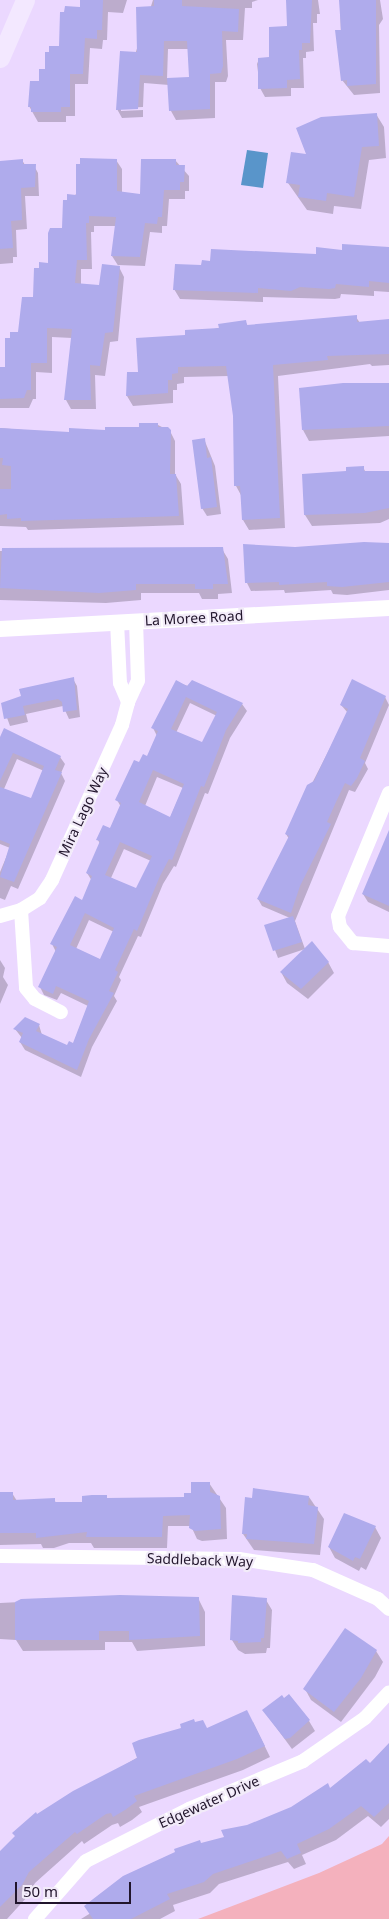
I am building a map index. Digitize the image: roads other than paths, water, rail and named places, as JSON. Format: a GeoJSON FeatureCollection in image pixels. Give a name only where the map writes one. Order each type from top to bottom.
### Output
{"type":"FeatureCollection","features":[{"type":"Feature","properties":{"kind":"main road"},"geometry":{"type":"LineString","coordinates":[[0,58],[25,0]]}},
{"type":"Feature","properties":{"kind":"street","name":"La Moree Road"},"geometry":{"type":"LineString","coordinates":[[0,629],[389,608]]}},
{"type":"Feature","properties":{"kind":"street","name":"Mira Lago Way"},"geometry":{"type":"LineString","coordinates":[[0,916],[21,910],[40,898],[52,880],[122,725],[128,702],[138,681],[136,621]]}},
{"type":"Feature","properties":{"kind":"street"},"geometry":{"type":"LineString","coordinates":[[117,622],[120,684],[128,702]]}},
{"type":"Feature","properties":{"kind":"street"},"geometry":{"type":"LineString","coordinates":[[389,793],[338,916],[340,927],[353,943],[389,946]]}},
{"type":"Feature","properties":{"kind":"street"},"geometry":{"type":"LineString","coordinates":[[21,910],[26,988],[35,999],[61,1012]]}},
{"type":"Feature","properties":{"kind":"street","name":"Saddleback Way"},"geometry":{"type":"LineString","coordinates":[[0,1556],[239,1559],[313,1570],[378,1599],[389,1609]]}},
{"type":"Feature","properties":{"kind":"street","name":"Edgewater Drive"},"geometry":{"type":"LineString","coordinates":[[35,1919],[86,1861],[189,1809],[303,1760],[365,1718],[389,1692]]}},
{"type":"Feature","properties":{"kind":"water"},"geometry":{"type":"Polygon","coordinates":[[[247,150],[268,153],[263,188],[241,185],[247,150]]]}}]}
